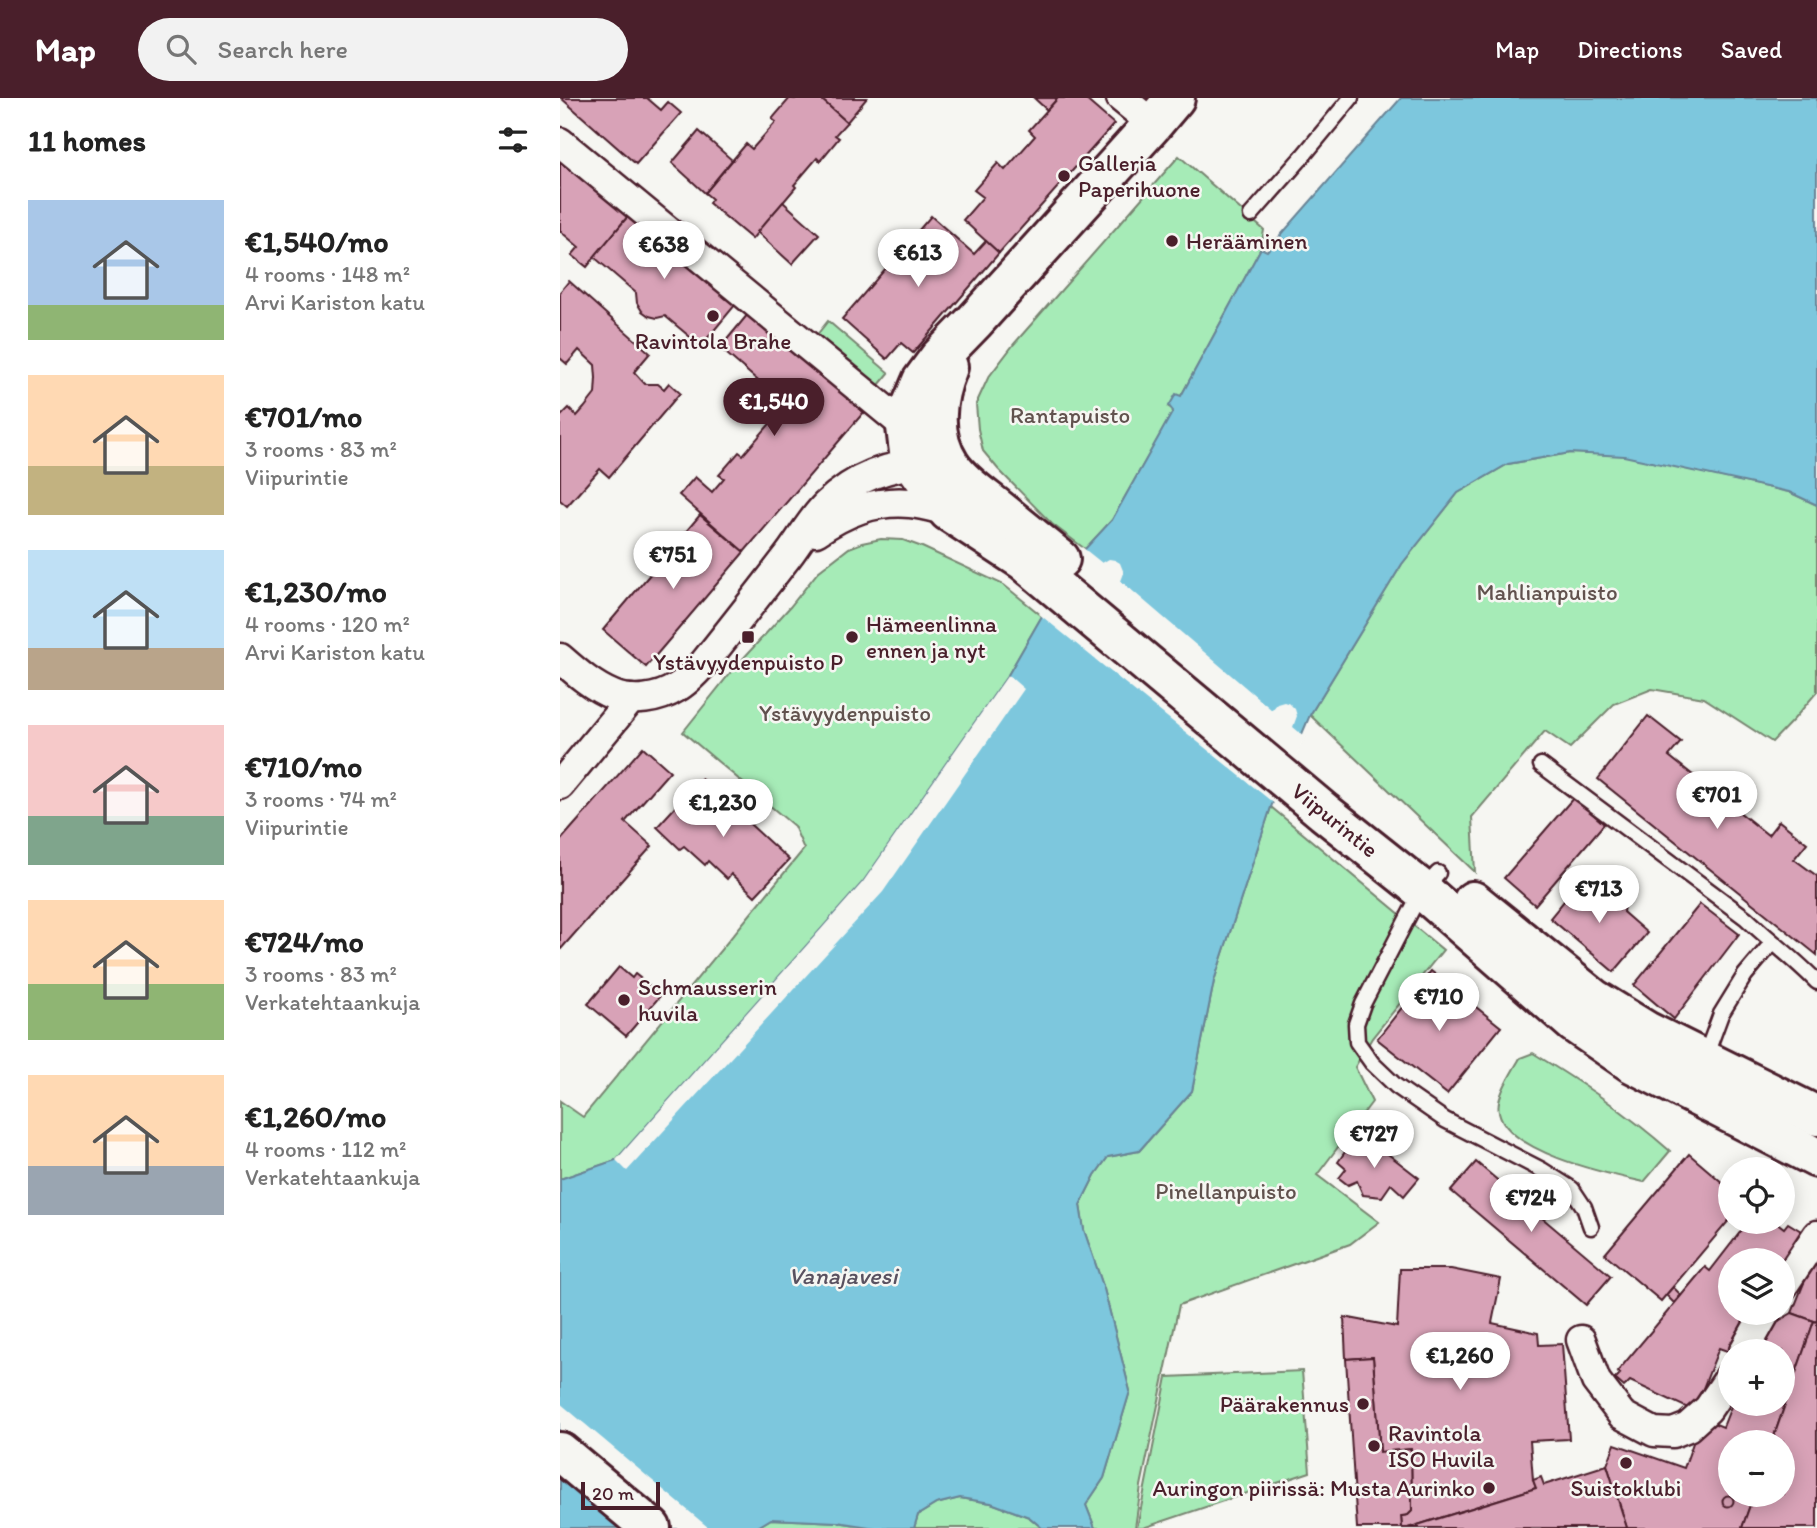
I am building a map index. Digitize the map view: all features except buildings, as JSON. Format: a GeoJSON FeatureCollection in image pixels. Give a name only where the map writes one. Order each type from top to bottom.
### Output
{"type":"FeatureCollection","features":[{"type":"Feature","properties":{"kind":"main road"},"geometry":{"type":"LineString","coordinates":[[932,464],[941,445],[921,421],[974,323],[1164,111]]}},
{"type":"Feature","properties":{"kind":"main road","name":"Viipurintie"},"geometry":{"type":"LineString","coordinates":[[932,464],[948,511],[1031,551]]}},
{"type":"Feature","properties":{"kind":"main road","name":"Viipurintie"},"geometry":{"type":"LineString","coordinates":[[932,464],[969,486],[1031,551],[1430,881],[1574,1023],[1632,1063],[1697,1076],[1817,1115]]}},
{"type":"Feature","properties":{"kind":"main road","name":"Viipurintie"},"geometry":{"type":"LineString","coordinates":[[1697,1076],[1817,1158]]}},
{"type":"Feature","properties":{"kind":"main road"},"geometry":{"type":"LineString","coordinates":[[560,1452],[651,1528]]}},
{"type":"Feature","properties":{"kind":"street"},"geometry":{"type":"LineString","coordinates":[[1121,98],[1164,111]]}},
{"type":"Feature","properties":{"kind":"street"},"geometry":{"type":"LineString","coordinates":[[560,142],[921,421],[876,471],[826,506],[704,663],[675,689],[654,697],[631,699],[615,696],[581,676],[560,658]]}},
{"type":"Feature","properties":{"kind":"street"},"geometry":{"type":"LineString","coordinates":[[876,471],[932,464]]}},
{"type":"Feature","properties":{"kind":"street"},"geometry":{"type":"LineString","coordinates":[[880,504],[905,479],[932,464]]}},
{"type":"Feature","properties":{"kind":"street"},"geometry":{"type":"LineString","coordinates":[[793,551],[818,530],[867,505],[911,503],[948,511]]}},
{"type":"Feature","properties":{"kind":"street"},"geometry":{"type":"LineString","coordinates":[[560,785],[631,699]]}},
{"type":"Feature","properties":{"kind":"street"},"geometry":{"type":"LineString","coordinates":[[1795,1268],[1817,1235]]}},
{"type":"Feature","properties":{"kind":"street"},"geometry":{"type":"LineString","coordinates":[[1581,1340],[1596,1381],[1622,1415],[1654,1432],[1673,1433],[1688,1427],[1708,1409],[1718,1394]]}},
{"type":"Feature","properties":{"kind":"lane"},"geometry":{"type":"LineString","coordinates":[[1251,215],[1351,98]]}},
{"type":"Feature","properties":{"kind":"lane"},"geometry":{"type":"LineString","coordinates":[[1541,765],[1746,918],[1817,982]]}},
{"type":"Feature","properties":{"kind":"lane"},"geometry":{"type":"LineString","coordinates":[[1430,881],[1363,1004],[1356,1024],[1357,1042],[1372,1063],[1396,1086],[1445,1120],[1542,1170],[1572,1189],[1584,1207],[1591,1227]]}},
{"type":"Feature","properties":{"kind":"lane"},"geometry":{"type":"LineString","coordinates":[[1697,1076],[1721,1014],[1745,975],[1772,943]]}},
{"type":"Feature","properties":{"kind":"green space","name":"Rantapuisto"},"geometry":{"type":"Polygon","coordinates":[[[1179,156],[1264,230],[1261,248],[1181,396],[1169,407],[1174,410],[1112,520],[1085,549],[1052,524],[983,451],[976,404],[988,378],[1014,344],[1179,156]]]}},
{"type":"Feature","properties":{"kind":"green space"},"geometry":{"type":"Polygon","coordinates":[[[828,321],[889,373],[869,397],[808,346],[828,321]]]}},
{"type":"Feature","properties":{"kind":"green space","name":"Mahlianpuisto"},"geometry":{"type":"Polygon","coordinates":[[[1570,453],[1624,455],[1789,492],[1817,505],[1817,692],[1772,742],[1704,698],[1652,689],[1614,704],[1570,748],[1545,731],[1472,817],[1475,872],[1310,715],[1402,564],[1458,493],[1508,464],[1570,453]]]}},
{"type":"Feature","properties":{"kind":"green space","name":"Ystävyydenpuisto"},"geometry":{"type":"Polygon","coordinates":[[[881,539],[903,540],[922,547],[1004,585],[1042,616],[1008,675],[863,882],[616,1160],[560,1179],[560,1101],[583,1117],[804,849],[794,826],[683,732],[818,572],[849,548],[881,539]]]}},
{"type":"Feature","properties":{"kind":"green space","name":"Pinellanpuisto"},"geometry":{"type":"Polygon","coordinates":[[[1271,807],[1443,950],[1372,1038],[1355,1067],[1372,1102],[1317,1175],[1379,1222],[1350,1244],[1179,1305],[1141,1486],[1135,1528],[1095,1528],[1086,1505],[1104,1478],[1130,1391],[1104,1289],[1084,1230],[1080,1205],[1095,1175],[1108,1157],[1139,1151],[1192,1091],[1214,981],[1271,807]]]}},
{"type":"Feature","properties":{"kind":"green space"},"geometry":{"type":"Polygon","coordinates":[[[1533,1053],[1604,1099],[1670,1151],[1644,1182],[1561,1159],[1520,1139],[1506,1126],[1498,1106],[1502,1092],[1520,1058],[1533,1053]]]}},
{"type":"Feature","properties":{"kind":"green space"},"geometry":{"type":"Polygon","coordinates":[[[1302,1371],[1310,1472],[1137,1528],[1167,1377],[1302,1371]]]}},
{"type":"Feature","properties":{"kind":"green space"},"geometry":{"type":"Polygon","coordinates":[[[960,1498],[991,1503],[1029,1517],[1042,1528],[914,1528],[918,1515],[936,1504],[960,1498]]]}},
{"type":"Feature","properties":{"kind":"green space"},"geometry":{"type":"Polygon","coordinates":[[[771,1519],[837,1522],[876,1528],[756,1528],[771,1519]]]}},
{"type":"Feature","properties":{"kind":"water","name":"Vanajavesi"},"geometry":{"type":"Polygon","coordinates":[[[1401,98],[1817,98],[1817,505],[1789,492],[1624,456],[1570,453],[1508,464],[1458,493],[1402,564],[1310,715],[1271,807],[1214,981],[1192,1091],[1139,1151],[1108,1157],[1095,1175],[1080,1205],[1084,1230],[1104,1289],[1130,1391],[1104,1478],[1086,1505],[1095,1528],[1042,1528],[1029,1517],[991,1503],[960,1498],[936,1504],[918,1515],[914,1528],[876,1528],[837,1522],[771,1519],[756,1528],[560,1528],[560,1179],[616,1160],[863,882],[1008,675],[1085,549],[1112,520],[1173,411],[1169,406],[1176,394],[1181,396],[1261,248],[1267,251],[1401,98]]]}},
{"type":"Feature","properties":{"kind":"pier"},"geometry":{"type":"Polygon","coordinates":[[[1082,547],[1102,563],[1109,559],[1120,563],[1124,573],[1121,581],[1272,710],[1277,704],[1284,702],[1295,709],[1297,716],[1293,727],[1305,737],[1276,805],[1039,614],[1082,547]]]}},
{"type":"Feature","properties":{"kind":"pier"},"geometry":{"type":"Polygon","coordinates":[[[1008,675],[1024,689],[883,892],[627,1171],[616,1160],[863,882],[1008,675]]]}},
{"type":"Feature","properties":{"kind":"pier"},"geometry":{"type":"Polygon","coordinates":[[[560,1403],[709,1528],[622,1528],[560,1476],[560,1403]]]}},
{"type":"Feature","properties":{"kind":"place","name":"Galleria Paperihuone"},"geometry":{"type":"Point","coordinates":[1064,176]}},
{"type":"Feature","properties":{"kind":"place","name":"Herääminen"},"geometry":{"type":"Point","coordinates":[1172,241]}},
{"type":"Feature","properties":{"kind":"place","name":"Ravintola Brahe"},"geometry":{"type":"Point","coordinates":[713,316]}},
{"type":"Feature","properties":{"kind":"place","name":"Ystävyydenpuisto P"},"geometry":{"type":"Point","coordinates":[748,637]}},
{"type":"Feature","properties":{"kind":"place","name":"Hämeenlinna ennen ja nyt"},"geometry":{"type":"Point","coordinates":[852,637]}},
{"type":"Feature","properties":{"kind":"place","name":"Schmausserin huvila"},"geometry":{"type":"Point","coordinates":[624,1000]}},
{"type":"Feature","properties":{"kind":"place","name":"Päärakennus"},"geometry":{"type":"Point","coordinates":[1363,1404]}},
{"type":"Feature","properties":{"kind":"place","name":"Ravintola ISO Huvila"},"geometry":{"type":"Point","coordinates":[1374,1446]}},
{"type":"Feature","properties":{"kind":"place","name":"Suistoklubi"},"geometry":{"type":"Point","coordinates":[1626,1463]}},
{"type":"Feature","properties":{"kind":"place","name":"Auringon piirissä: Musta Aurinko"},"geometry":{"type":"Point","coordinates":[1489,1488]}}]}
